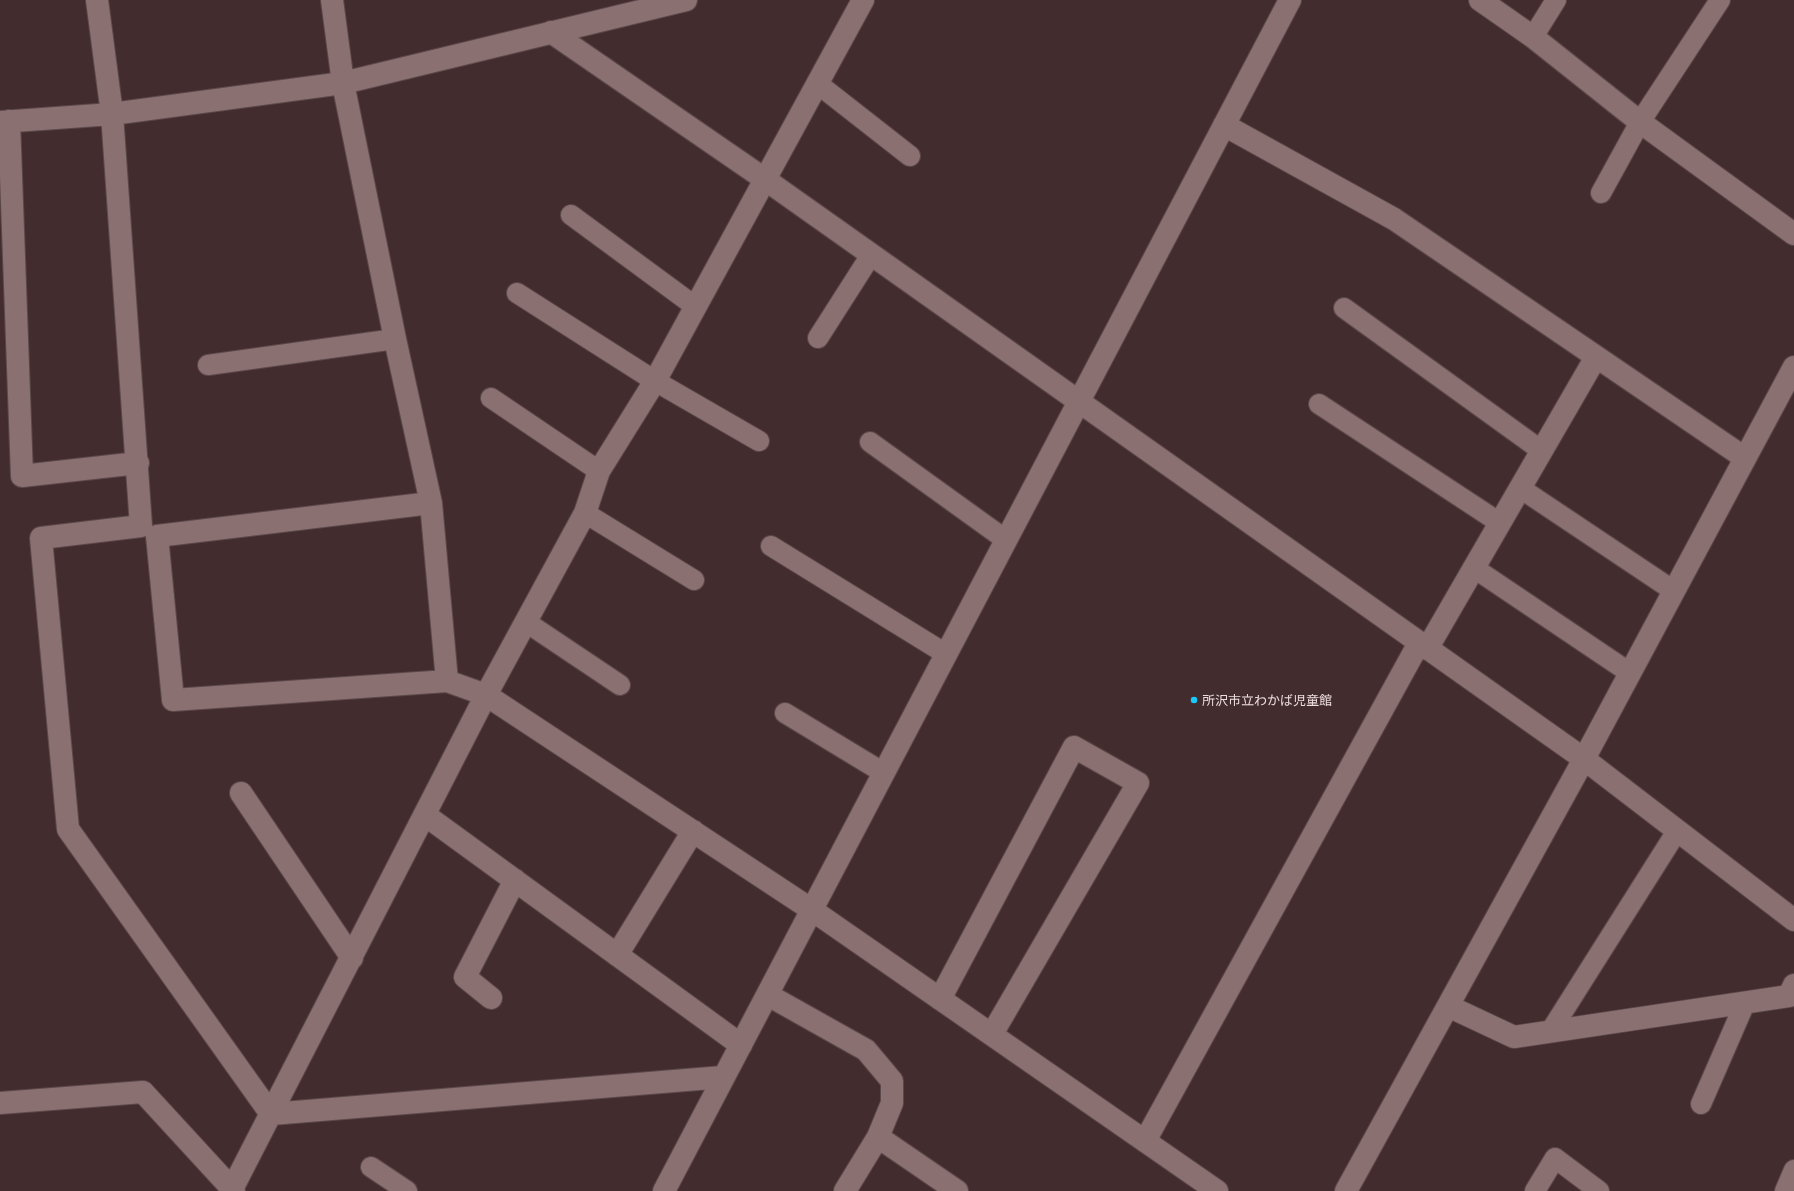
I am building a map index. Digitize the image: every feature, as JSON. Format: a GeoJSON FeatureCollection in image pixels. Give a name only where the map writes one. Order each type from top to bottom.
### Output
{"type":"FeatureCollection","features":[{"type":"Feature","properties":{"kind":"street"},"geometry":{"type":"LineString","coordinates":[[97,0],[112,114],[138,463],[141,526],[41,538],[68,828],[271,1114]]}},
{"type":"Feature","properties":{"kind":"street"},"geometry":{"type":"LineString","coordinates":[[332,0],[344,83],[395,339],[431,503],[447,681]]}},
{"type":"Feature","properties":{"kind":"street"},"geometry":{"type":"LineString","coordinates":[[138,463],[22,476],[8,298],[5,122],[112,114],[344,83],[686,0]]}},
{"type":"Feature","properties":{"kind":"street"},"geometry":{"type":"LineString","coordinates":[[0,1103],[143,1092],[232,1191],[486,695],[585,513],[599,471],[654,381],[696,307],[864,0]]}},
{"type":"Feature","properties":{"kind":"street"},"geometry":{"type":"LineString","coordinates":[[664,1191],[1290,0]]}},
{"type":"Feature","properties":{"kind":"street"},"geometry":{"type":"LineString","coordinates":[[1480,0],[1533,37],[1640,122],[1794,234]]}},
{"type":"Feature","properties":{"kind":"street"},"geometry":{"type":"LineString","coordinates":[[551,32],[766,180],[1584,759],[1794,920]]}},
{"type":"Feature","properties":{"kind":"street"},"geometry":{"type":"LineString","coordinates":[[1224,125],[1394,219],[1745,458]]}},
{"type":"Feature","properties":{"kind":"street"},"geometry":{"type":"LineString","coordinates":[[1145,1141],[1423,646],[1474,568],[1596,357]]}},
{"type":"Feature","properties":{"kind":"street"},"geometry":{"type":"LineString","coordinates":[[1346,1191],[1584,759],[1794,367]]}},
{"type":"Feature","properties":{"kind":"street"},"geometry":{"type":"LineString","coordinates":[[431,503],[157,536],[173,700],[447,681],[486,695],[812,910],[1217,1191]]}},
{"type":"Feature","properties":{"kind":"street"},"geometry":{"type":"LineString","coordinates":[[940,999],[1074,748],[1138,783],[992,1034]]}},
{"type":"Feature","properties":{"kind":"street"},"geometry":{"type":"LineString","coordinates":[[242,793],[352,958]]}},
{"type":"Feature","properties":{"kind":"street"},"geometry":{"type":"LineString","coordinates":[[425,815],[741,1045]]}},
{"type":"Feature","properties":{"kind":"street"},"geometry":{"type":"LineString","coordinates":[[617,955],[693,831]]}},
{"type":"Feature","properties":{"kind":"street"},"geometry":{"type":"LineString","coordinates":[[491,998],[465,977],[514,880]]}},
{"type":"Feature","properties":{"kind":"street"},"geometry":{"type":"LineString","coordinates":[[1448,1006],[1514,1037],[1789,996],[1794,985]]}},
{"type":"Feature","properties":{"kind":"street"},"geometry":{"type":"LineString","coordinates":[[768,995],[866,1050],[892,1081],[892,1103],[878,1137],[845,1191]]}},
{"type":"Feature","properties":{"kind":"street"},"geometry":{"type":"LineString","coordinates":[[271,1114],[723,1077]]}},
{"type":"Feature","properties":{"kind":"street"},"geometry":{"type":"LineString","coordinates":[[878,1137],[957,1191]]}},
{"type":"Feature","properties":{"kind":"lane"},"geometry":{"type":"LineString","coordinates":[[1533,37],[1556,0]]}},
{"type":"Feature","properties":{"kind":"lane"},"geometry":{"type":"LineString","coordinates":[[1601,193],[1640,122],[1720,0]]}},
{"type":"Feature","properties":{"kind":"lane"},"geometry":{"type":"LineString","coordinates":[[818,84],[910,156]]}},
{"type":"Feature","properties":{"kind":"lane"},"geometry":{"type":"LineString","coordinates":[[571,215],[696,307]]}},
{"type":"Feature","properties":{"kind":"lane"},"geometry":{"type":"LineString","coordinates":[[818,338],[871,255]]}},
{"type":"Feature","properties":{"kind":"lane"},"geometry":{"type":"LineString","coordinates":[[517,292],[654,381],[759,440]]}},
{"type":"Feature","properties":{"kind":"lane"},"geometry":{"type":"LineString","coordinates":[[1344,308],[1542,451]]}},
{"type":"Feature","properties":{"kind":"lane"},"geometry":{"type":"LineString","coordinates":[[208,365],[395,339]]}},
{"type":"Feature","properties":{"kind":"lane"},"geometry":{"type":"LineString","coordinates":[[491,398],[599,471]]}},
{"type":"Feature","properties":{"kind":"lane"},"geometry":{"type":"LineString","coordinates":[[1319,404],[1500,523]]}},
{"type":"Feature","properties":{"kind":"lane"},"geometry":{"type":"LineString","coordinates":[[870,442],[1006,540]]}},
{"type":"Feature","properties":{"kind":"lane"},"geometry":{"type":"LineString","coordinates":[[1520,488],[1674,591]]}},
{"type":"Feature","properties":{"kind":"lane"},"geometry":{"type":"LineString","coordinates":[[585,513],[694,580]]}},
{"type":"Feature","properties":{"kind":"lane"},"geometry":{"type":"LineString","coordinates":[[771,546],[946,654]]}},
{"type":"Feature","properties":{"kind":"lane"},"geometry":{"type":"LineString","coordinates":[[1474,568],[1630,673]]}},
{"type":"Feature","properties":{"kind":"lane"},"geometry":{"type":"LineString","coordinates":[[526,622],[620,685]]}},
{"type":"Feature","properties":{"kind":"lane"},"geometry":{"type":"LineString","coordinates":[[785,713],[884,773]]}},
{"type":"Feature","properties":{"kind":"lane"},"geometry":{"type":"LineString","coordinates":[[1550,1032],[1677,831]]}},
{"type":"Feature","properties":{"kind":"lane"},"geometry":{"type":"LineString","coordinates":[[1701,1104],[1744,1003]]}},
{"type":"Feature","properties":{"kind":"lane"},"geometry":{"type":"LineString","coordinates":[[1535,1191],[1555,1158],[1599,1191]]}},
{"type":"Feature","properties":{"kind":"lane"},"geometry":{"type":"LineString","coordinates":[[371,1167],[407,1191]]}},
{"type":"Feature","properties":{"kind":"lane"},"geometry":{"type":"LineString","coordinates":[[1785,1191],[1794,1170]]}},
{"type":"Feature","properties":{"kind":"place","name":"所沢市立わかば児童館"},"geometry":{"type":"Point","coordinates":[1194,700]}}]}
